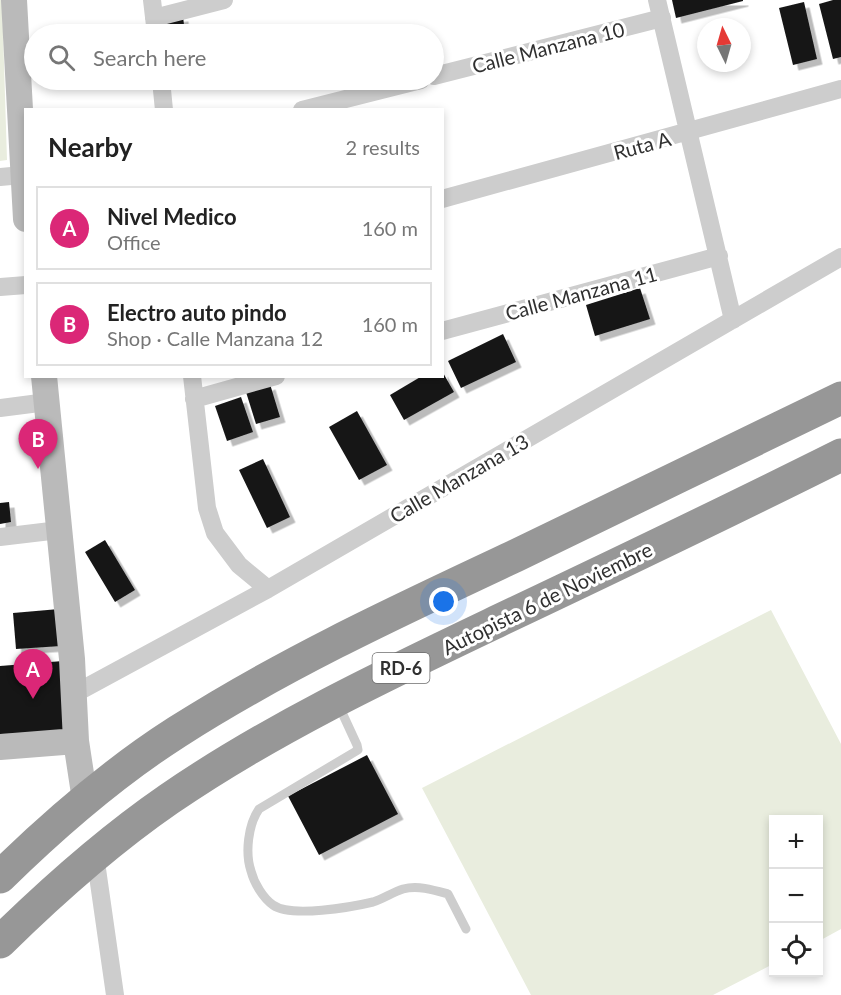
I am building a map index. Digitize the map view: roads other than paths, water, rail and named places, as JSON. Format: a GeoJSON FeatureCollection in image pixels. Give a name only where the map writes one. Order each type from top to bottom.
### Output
{"type":"FeatureCollection","features":[{"type":"Feature","properties":{"kind":"highway"},"geometry":{"type":"LineString","coordinates":[[475,574],[511,540],[841,383]]}},
{"type":"Feature","properties":{"kind":"highway","name":"RD-6"},"geometry":{"type":"LineString","coordinates":[[0,877],[40,838],[85,800],[175,733],[229,700],[364,628],[841,398]]}},
{"type":"Feature","properties":{"kind":"highway","name":"Autopista 6 de Noviembre"},"geometry":{"type":"LineString","coordinates":[[0,942],[49,894],[95,855],[168,799],[234,758],[379,678],[841,455]]}},
{"type":"Feature","properties":{"kind":"highway"},"geometry":{"type":"LineString","coordinates":[[785,483],[841,463]]}},
{"type":"Feature","properties":{"kind":"main road"},"geometry":{"type":"LineString","coordinates":[[14,0],[11,176],[24,213]]}},
{"type":"Feature","properties":{"kind":"main road"},"geometry":{"type":"LineString","coordinates":[[44,378],[60,530],[76,741],[85,800]]}},
{"type":"Feature","properties":{"kind":"main road"},"geometry":{"type":"LineString","coordinates":[[0,747],[76,741]]}},
{"type":"Feature","properties":{"kind":"street"},"geometry":{"type":"LineString","coordinates":[[154,17],[224,0]]}},
{"type":"Feature","properties":{"kind":"street"},"geometry":{"type":"LineString","coordinates":[[657,0],[733,320]]}},
{"type":"Feature","properties":{"kind":"street","name":"Calle Manzana 10"},"geometry":{"type":"LineString","coordinates":[[444,73],[662,18]]}},
{"type":"Feature","properties":{"kind":"street","name":"Ruta A"},"geometry":{"type":"LineString","coordinates":[[444,199],[841,89]]}},
{"type":"Feature","properties":{"kind":"street"},"geometry":{"type":"LineString","coordinates":[[162,90],[164,108]]}},
{"type":"Feature","properties":{"kind":"street"},"geometry":{"type":"LineString","coordinates":[[310,108],[381,90]]}},
{"type":"Feature","properties":{"kind":"street","name":"Calle Manzana 11"},"geometry":{"type":"LineString","coordinates":[[444,330],[719,256]]}},
{"type":"Feature","properties":{"kind":"street","name":"Calle Manzana 13"},"geometry":{"type":"LineString","coordinates":[[74,694],[268,590],[841,257]]}},
{"type":"Feature","properties":{"kind":"street"},"geometry":{"type":"LineString","coordinates":[[0,287],[24,285]]}},
{"type":"Feature","properties":{"kind":"street"},"geometry":{"type":"LineString","coordinates":[[192,378],[207,508],[215,533],[239,565],[268,590]]}},
{"type":"Feature","properties":{"kind":"street"},"geometry":{"type":"LineString","coordinates":[[194,399],[269,378]]}},
{"type":"Feature","properties":{"kind":"street"},"geometry":{"type":"LineString","coordinates":[[0,408],[47,402]]}},
{"type":"Feature","properties":{"kind":"street"},"geometry":{"type":"LineString","coordinates":[[0,537],[60,530]]}},
{"type":"Feature","properties":{"kind":"street"},"geometry":{"type":"LineString","coordinates":[[95,855],[115,995]]}},
{"type":"Feature","properties":{"kind":"lane"},"geometry":{"type":"LineString","coordinates":[[336,701],[358,750],[259,809],[254,816],[251,828],[247,860],[254,882],[274,906],[304,913],[374,902],[404,889],[427,889],[448,894],[466,929]]}},
{"type":"Feature","properties":{"kind":"place","name":"Electro auto pindo"},"geometry":{"type":"Point","coordinates":[38,469]}},
{"type":"Feature","properties":{"kind":"place","name":"Nivel Medico"},"geometry":{"type":"Point","coordinates":[33,699]}}]}
